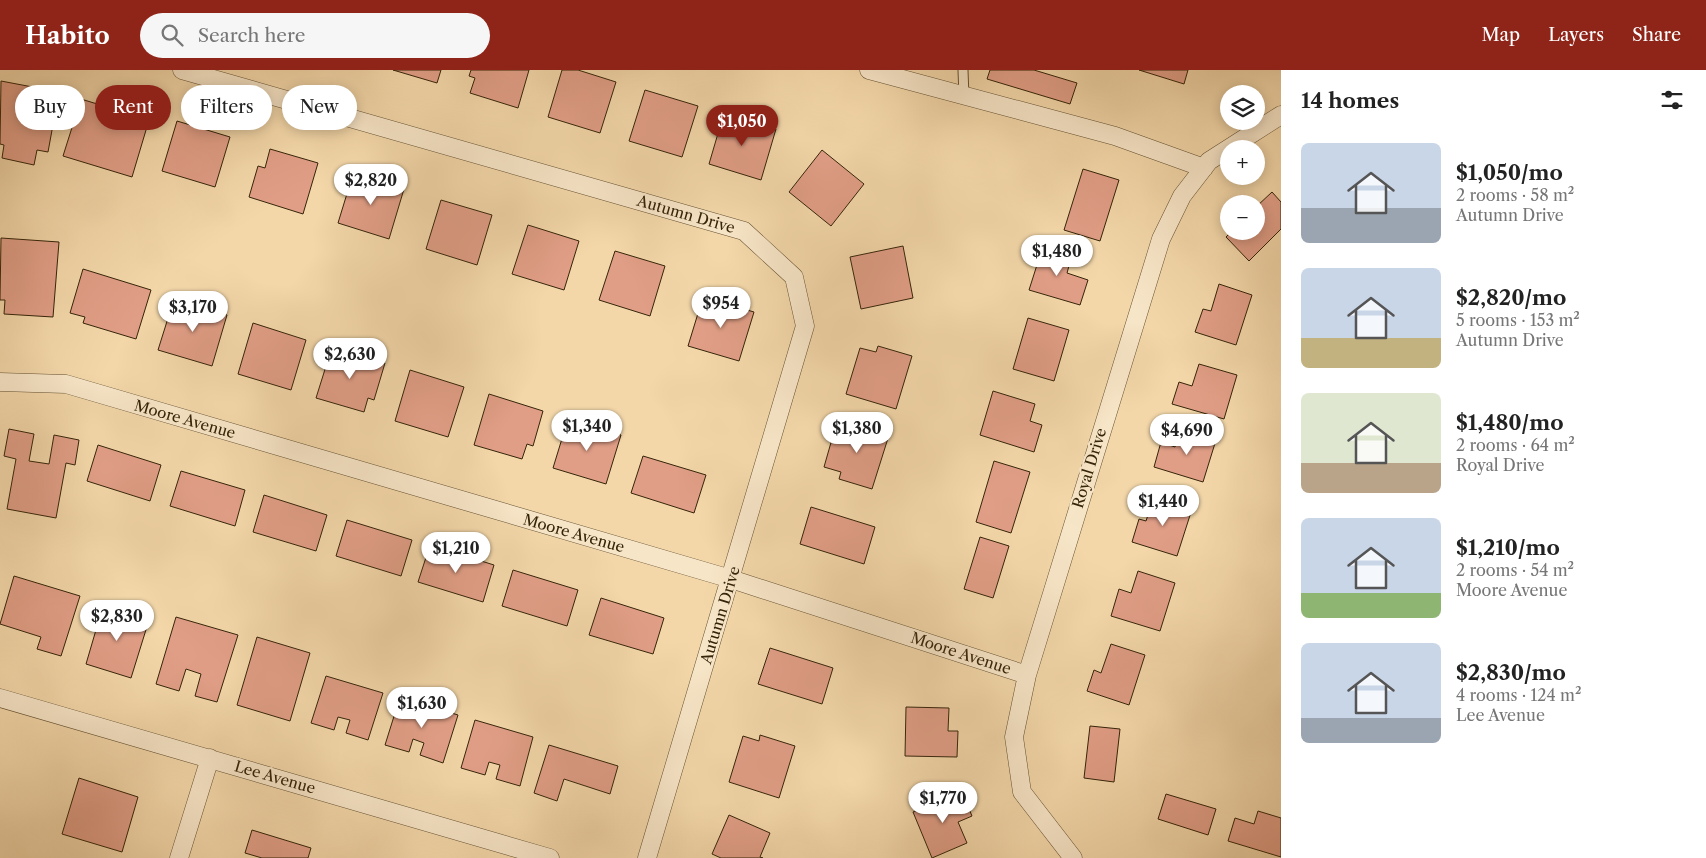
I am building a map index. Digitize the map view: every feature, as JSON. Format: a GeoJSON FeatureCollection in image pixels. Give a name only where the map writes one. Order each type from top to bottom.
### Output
{"type":"FeatureCollection","features":[{"type":"Feature","properties":{"kind":"street","name":"Autumn Drive"},"geometry":{"type":"LineString","coordinates":[[182,70],[744,231],[794,277],[805,326],[647,858]]}},
{"type":"Feature","properties":{"kind":"street"},"geometry":{"type":"LineString","coordinates":[[869,70],[1115,136],[1204,168]]}},
{"type":"Feature","properties":{"kind":"street","name":"Royal Drive"},"geometry":{"type":"LineString","coordinates":[[1073,858],[1022,792],[1014,738],[1027,675],[1161,239],[1182,196],[1209,161],[1281,115]]}},
{"type":"Feature","properties":{"kind":"street","name":"Moore Avenue"},"geometry":{"type":"LineString","coordinates":[[0,382],[66,384],[731,579],[1027,675]]}},
{"type":"Feature","properties":{"kind":"street","name":"Lee Avenue"},"geometry":{"type":"LineString","coordinates":[[0,698],[550,858]]}},
{"type":"Feature","properties":{"kind":"street"},"geometry":{"type":"LineString","coordinates":[[179,858],[210,758]]}},
{"type":"Feature","properties":{"kind":"lane"},"geometry":{"type":"LineString","coordinates":[[963,70],[964,97]]}},
{"type":"Feature","properties":{"kind":"building"},"geometry":{"type":"Polygon","coordinates":[[[393,70],[441,70],[437,83],[393,70]]]}},
{"type":"Feature","properties":{"kind":"building"},"geometry":{"type":"Polygon","coordinates":[[[471,70],[529,70],[518,108],[470,93],[475,78],[469,76],[471,70]]]}},
{"type":"Feature","properties":{"kind":"building"},"geometry":{"type":"Polygon","coordinates":[[[562,70],[578,70],[616,82],[600,133],[548,117],[562,70]]]}},
{"type":"Feature","properties":{"kind":"building"},"geometry":{"type":"Polygon","coordinates":[[[990,70],[1034,70],[1077,83],[1070,104],[987,79],[990,70]]]}},
{"type":"Feature","properties":{"kind":"building"},"geometry":{"type":"Polygon","coordinates":[[[1139,70],[1188,70],[1184,84],[1139,70]]]}},
{"type":"Feature","properties":{"kind":"building"},"geometry":{"type":"Polygon","coordinates":[[[1,81],[22,85],[15,85],[15,130],[52,130],[48,152],[37,150],[34,165],[2,158],[4,145],[0,144],[1,81]]]}},
{"type":"Feature","properties":{"kind":"building"},"geometry":{"type":"Polygon","coordinates":[[[645,90],[698,106],[682,157],[629,141],[645,90]]]}},
{"type":"Feature","properties":{"kind":"building"},"geometry":{"type":"Polygon","coordinates":[[[85,100],[95,103],[95,130],[146,130],[132,177],[63,156],[71,130],[85,130],[85,100]]]}},
{"type":"Feature","properties":{"kind":"building"},"geometry":{"type":"Polygon","coordinates":[[[724,113],[776,129],[761,180],[709,164],[724,113]]]}},
{"type":"Feature","properties":{"kind":"building"},"geometry":{"type":"Polygon","coordinates":[[[177,121],[181,122],[181,130],[207,130],[230,137],[215,187],[162,171],[177,121]]]}},
{"type":"Feature","properties":{"kind":"building"},"geometry":{"type":"Polygon","coordinates":[[[270,149],[318,163],[303,214],[249,197],[258,166],[265,168],[270,149]]]}},
{"type":"Feature","properties":{"kind":"building"},"geometry":{"type":"Polygon","coordinates":[[[822,150],[864,184],[831,226],[789,192],[822,150]]]}},
{"type":"Feature","properties":{"kind":"building"},"geometry":{"type":"Polygon","coordinates":[[[1083,169],[1119,180],[1100,241],[1064,230],[1083,169]]]}},
{"type":"Feature","properties":{"kind":"building"},"geometry":{"type":"Polygon","coordinates":[[[353,174],[404,189],[389,239],[338,223],[353,174]]]}},
{"type":"Feature","properties":{"kind":"building"},"geometry":{"type":"Polygon","coordinates":[[[1272,192],[1281,202],[1281,229],[1249,261],[1229,240],[1265,240],[1265,199],[1272,192]]]}},
{"type":"Feature","properties":{"kind":"building"},"geometry":{"type":"Polygon","coordinates":[[[441,200],[492,215],[477,265],[426,249],[441,200]]]}},
{"type":"Feature","properties":{"kind":"building"},"geometry":{"type":"Polygon","coordinates":[[[528,225],[579,241],[564,290],[512,274],[528,225]]]}},
{"type":"Feature","properties":{"kind":"building"},"geometry":{"type":"Polygon","coordinates":[[[1,238],[59,242],[53,317],[4,314],[5,300],[0,300],[1,238]]]}},
{"type":"Feature","properties":{"kind":"building"},"geometry":{"type":"Polygon","coordinates":[[[903,246],[913,298],[861,309],[850,257],[903,246]]]}},
{"type":"Feature","properties":{"kind":"building"},"geometry":{"type":"Polygon","coordinates":[[[1043,246],[1072,255],[1067,273],[1088,280],[1080,305],[1029,290],[1043,246]]]}},
{"type":"Feature","properties":{"kind":"building"},"geometry":{"type":"Polygon","coordinates":[[[615,251],[665,266],[650,316],[599,300],[615,251]]]}},
{"type":"Feature","properties":{"kind":"building"},"geometry":{"type":"Polygon","coordinates":[[[83,269],[151,290],[136,339],[83,323],[85,317],[70,313],[83,269]]]}},
{"type":"Feature","properties":{"kind":"building"},"geometry":{"type":"Polygon","coordinates":[[[1219,284],[1252,295],[1236,345],[1195,332],[1203,309],[1211,311],[1219,284]]]}},
{"type":"Feature","properties":{"kind":"building"},"geometry":{"type":"Polygon","coordinates":[[[703,297],[754,312],[739,361],[688,346],[703,297]]]}},
{"type":"Feature","properties":{"kind":"building"},"geometry":{"type":"Polygon","coordinates":[[[174,299],[227,315],[212,366],[158,350],[174,299]]]}},
{"type":"Feature","properties":{"kind":"building"},"geometry":{"type":"Polygon","coordinates":[[[1028,318],[1069,330],[1054,381],[1013,369],[1028,318]]]}},
{"type":"Feature","properties":{"kind":"building"},"geometry":{"type":"Polygon","coordinates":[[[253,323],[306,340],[291,390],[238,374],[253,323]]]}},
{"type":"Feature","properties":{"kind":"building"},"geometry":{"type":"Polygon","coordinates":[[[878,346],[912,356],[896,409],[846,394],[860,348],[876,352],[878,346]]]}},
{"type":"Feature","properties":{"kind":"building"},"geometry":{"type":"Polygon","coordinates":[[[332,347],[385,363],[374,400],[368,398],[364,412],[316,398],[332,347]]]}},
{"type":"Feature","properties":{"kind":"building"},"geometry":{"type":"Polygon","coordinates":[[[1199,364],[1237,375],[1224,419],[1172,404],[1179,382],[1192,386],[1199,364]]]}},
{"type":"Feature","properties":{"kind":"building"},"geometry":{"type":"Polygon","coordinates":[[[410,370],[464,387],[448,437],[395,421],[410,370]]]}},
{"type":"Feature","properties":{"kind":"building"},"geometry":{"type":"Polygon","coordinates":[[[993,391],[1035,404],[1030,421],[1042,425],[1034,452],[980,435],[993,391]]]}},
{"type":"Feature","properties":{"kind":"building"},"geometry":{"type":"Polygon","coordinates":[[[489,394],[543,411],[533,446],[527,444],[522,459],[474,445],[489,394]]]}},
{"type":"Feature","properties":{"kind":"building"},"geometry":{"type":"Polygon","coordinates":[[[568,419],[621,435],[606,484],[553,468],[568,419]]]}},
{"type":"Feature","properties":{"kind":"building"},"geometry":{"type":"Polygon","coordinates":[[[854,424],[889,435],[872,489],[839,479],[841,472],[824,467],[836,425],[852,430],[854,424]]]}},
{"type":"Feature","properties":{"kind":"building"},"geometry":{"type":"Polygon","coordinates":[[[9,429],[34,434],[29,461],[49,464],[54,435],[79,440],[75,465],[66,463],[56,518],[7,509],[16,459],[4,456],[9,429]]]}},
{"type":"Feature","properties":{"kind":"building"},"geometry":{"type":"Polygon","coordinates":[[[1180,429],[1216,440],[1203,482],[1154,467],[1161,442],[1175,447],[1180,429]]]}},
{"type":"Feature","properties":{"kind":"building"},"geometry":{"type":"Polygon","coordinates":[[[98,445],[161,465],[150,501],[87,481],[98,445]]]}},
{"type":"Feature","properties":{"kind":"building"},"geometry":{"type":"Polygon","coordinates":[[[643,456],[706,475],[694,513],[631,493],[643,456]]]}},
{"type":"Feature","properties":{"kind":"building"},"geometry":{"type":"Polygon","coordinates":[[[994,461],[1030,472],[1011,533],[976,522],[994,461]]]}},
{"type":"Feature","properties":{"kind":"building"},"geometry":{"type":"Polygon","coordinates":[[[181,471],[245,490],[235,526],[170,506],[181,471]]]}},
{"type":"Feature","properties":{"kind":"building"},"geometry":{"type":"Polygon","coordinates":[[[264,495],[327,515],[316,551],[253,532],[264,495]]]}},
{"type":"Feature","properties":{"kind":"building"},"geometry":{"type":"Polygon","coordinates":[[[1154,497],[1192,509],[1177,556],[1132,542],[1139,519],[1146,521],[1154,497]]]}},
{"type":"Feature","properties":{"kind":"building"},"geometry":{"type":"Polygon","coordinates":[[[811,507],[875,527],[864,564],[800,544],[811,507]]]}},
{"type":"Feature","properties":{"kind":"building"},"geometry":{"type":"Polygon","coordinates":[[[347,520],[412,540],[401,576],[336,556],[347,520]]]}},
{"type":"Feature","properties":{"kind":"building"},"geometry":{"type":"Polygon","coordinates":[[[980,537],[1009,546],[993,598],[964,589],[980,537]]]}},
{"type":"Feature","properties":{"kind":"building"},"geometry":{"type":"Polygon","coordinates":[[[430,545],[494,565],[483,602],[418,582],[430,545]]]}},
{"type":"Feature","properties":{"kind":"building"},"geometry":{"type":"Polygon","coordinates":[[[513,570],[578,590],[567,626],[502,606],[513,570]]]}},
{"type":"Feature","properties":{"kind":"building"},"geometry":{"type":"Polygon","coordinates":[[[1138,571],[1175,583],[1160,631],[1111,616],[1119,589],[1131,593],[1138,571]]]}},
{"type":"Feature","properties":{"kind":"building"},"geometry":{"type":"Polygon","coordinates":[[[14,576],[80,596],[61,656],[37,649],[41,637],[0,624],[14,576]]]}},
{"type":"Feature","properties":{"kind":"building"},"geometry":{"type":"Polygon","coordinates":[[[601,598],[664,618],[653,654],[589,635],[601,598]]]}},
{"type":"Feature","properties":{"kind":"building"},"geometry":{"type":"Polygon","coordinates":[[[103,606],[149,620],[131,678],[86,664],[103,606]]]}},
{"type":"Feature","properties":{"kind":"building"},"geometry":{"type":"Polygon","coordinates":[[[176,617],[238,635],[217,702],[195,696],[201,674],[186,669],[179,691],[156,684],[176,617]]]}},
{"type":"Feature","properties":{"kind":"building"},"geometry":{"type":"Polygon","coordinates":[[[257,637],[310,653],[290,721],[237,705],[257,637]]]}},
{"type":"Feature","properties":{"kind":"building"},"geometry":{"type":"Polygon","coordinates":[[[1111,644],[1145,655],[1129,705],[1087,691],[1094,670],[1101,673],[1111,644]]]}},
{"type":"Feature","properties":{"kind":"building"},"geometry":{"type":"Polygon","coordinates":[[[770,648],[833,668],[822,704],[758,684],[770,648]]]}},
{"type":"Feature","properties":{"kind":"building"},"geometry":{"type":"Polygon","coordinates":[[[326,676],[383,693],[368,740],[346,733],[350,720],[338,717],[334,730],[311,723],[326,676]]]}},
{"type":"Feature","properties":{"kind":"building"},"geometry":{"type":"Polygon","coordinates":[[[400,697],[458,715],[443,763],[420,755],[424,743],[413,739],[409,752],[385,745],[400,697]]]}},
{"type":"Feature","properties":{"kind":"building"},"geometry":{"type":"Polygon","coordinates":[[[906,707],[949,708],[948,731],[958,731],[957,757],[905,756],[906,707]]]}},
{"type":"Feature","properties":{"kind":"building"},"geometry":{"type":"Polygon","coordinates":[[[475,720],[533,737],[520,786],[496,779],[500,765],[489,762],[485,775],[461,768],[475,720]]]}},
{"type":"Feature","properties":{"kind":"building"},"geometry":{"type":"Polygon","coordinates":[[[1090,726],[1120,729],[1114,782],[1084,778],[1090,726]]]}},
{"type":"Feature","properties":{"kind":"building"},"geometry":{"type":"Polygon","coordinates":[[[760,735],[795,746],[779,798],[729,782],[743,736],[759,741],[760,735]]]}},
{"type":"Feature","properties":{"kind":"building"},"geometry":{"type":"Polygon","coordinates":[[[549,745],[618,766],[610,794],[564,779],[557,801],[534,793],[549,745]]]}},
{"type":"Feature","properties":{"kind":"building"},"geometry":{"type":"Polygon","coordinates":[[[79,778],[138,797],[122,852],[62,834],[79,778]]]}},
{"type":"Feature","properties":{"kind":"building"},"geometry":{"type":"Polygon","coordinates":[[[962,792],[972,816],[958,822],[967,843],[932,858],[913,812],[962,792]]]}},
{"type":"Feature","properties":{"kind":"building"},"geometry":{"type":"Polygon","coordinates":[[[1166,794],[1216,809],[1208,835],[1158,819],[1166,794]]]}},
{"type":"Feature","properties":{"kind":"building"},"geometry":{"type":"Polygon","coordinates":[[[1258,811],[1281,818],[1281,857],[1228,841],[1235,818],[1254,824],[1258,811]]]}},
{"type":"Feature","properties":{"kind":"building"},"geometry":{"type":"Polygon","coordinates":[[[729,815],[770,833],[760,857],[763,858],[721,858],[712,854],[729,815]]]}},
{"type":"Feature","properties":{"kind":"building"},"geometry":{"type":"Polygon","coordinates":[[[252,830],[311,848],[308,858],[262,858],[245,853],[252,830]]]}}]}
